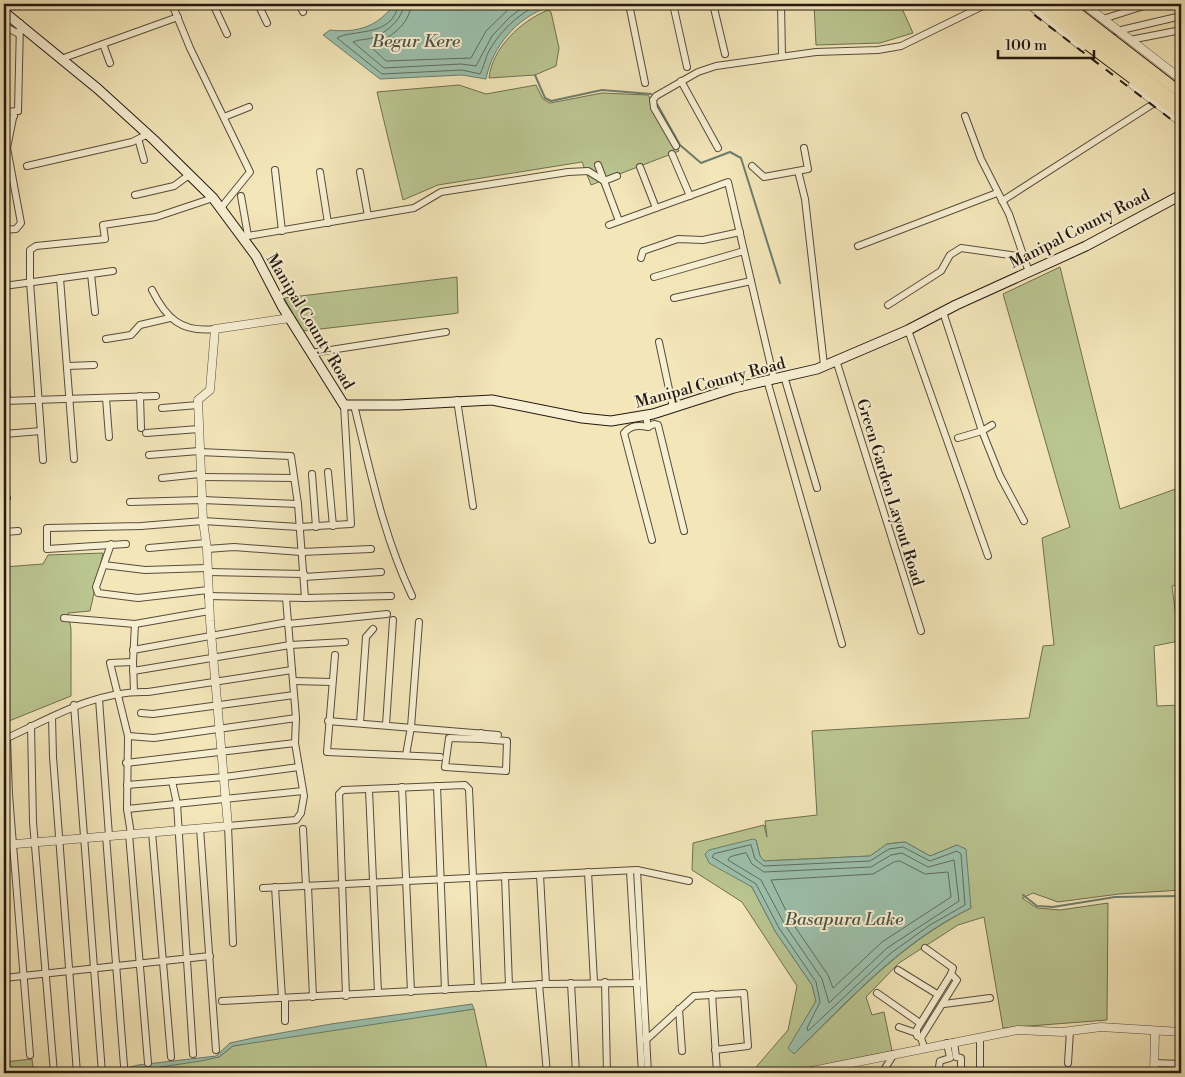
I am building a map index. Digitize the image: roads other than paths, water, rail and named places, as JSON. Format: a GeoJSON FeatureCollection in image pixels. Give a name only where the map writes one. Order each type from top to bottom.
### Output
{"type":"FeatureCollection","features":[{"type":"Feature","properties":{"kind":"highway"},"geometry":{"type":"LineString","coordinates":[[1039,4],[1080,39],[1181,115]]}},
{"type":"Feature","properties":{"kind":"highway"},"geometry":{"type":"LineString","coordinates":[[1050,4],[1181,106]]}},
{"type":"Feature","properties":{"kind":"highway"},"geometry":{"type":"LineString","coordinates":[[1059,4],[1081,23],[1181,98]]}},
{"type":"Feature","properties":{"kind":"highway"},"geometry":{"type":"LineString","coordinates":[[1066,4],[1181,93]]}},
{"type":"Feature","properties":{"kind":"highway"},"geometry":{"type":"LineString","coordinates":[[1136,60],[1143,50]]}},
{"type":"Feature","properties":{"kind":"main road","name":"Manipal County Road"},"geometry":{"type":"LineString","coordinates":[[4,12],[20,23],[150,136],[213,198],[220,209],[245,236],[290,318],[344,405],[398,405],[458,400],[492,400],[582,418],[611,421],[646,416],[734,388],[824,365],[908,330],[1086,246],[1181,194]]}},
{"type":"Feature","properties":{"kind":"street"},"geometry":{"type":"LineString","coordinates":[[172,4],[250,172],[220,209]]}},
{"type":"Feature","properties":{"kind":"street"},"geometry":{"type":"LineString","coordinates":[[213,4],[227,34]]}},
{"type":"Feature","properties":{"kind":"street"},"geometry":{"type":"LineString","coordinates":[[258,4],[267,22]]}},
{"type":"Feature","properties":{"kind":"street"},"geometry":{"type":"LineString","coordinates":[[299,4],[303,12]]}},
{"type":"Feature","properties":{"kind":"street"},"geometry":{"type":"LineString","coordinates":[[629,4],[645,83]]}},
{"type":"Feature","properties":{"kind":"street"},"geometry":{"type":"LineString","coordinates":[[673,4],[687,67]]}},
{"type":"Feature","properties":{"kind":"street"},"geometry":{"type":"LineString","coordinates":[[713,4],[724,54]]}},
{"type":"Feature","properties":{"kind":"street"},"geometry":{"type":"LineString","coordinates":[[781,4],[782,56]]}},
{"type":"Feature","properties":{"kind":"street"},"geometry":{"type":"LineString","coordinates":[[676,146],[654,108],[653,100],[656,96],[681,81],[708,68],[782,56],[878,50],[901,46],[987,4]]}},
{"type":"Feature","properties":{"kind":"street"},"geometry":{"type":"LineString","coordinates":[[1029,4],[1048,21],[1181,122]]}},
{"type":"Feature","properties":{"kind":"street"},"geometry":{"type":"LineString","coordinates":[[1084,4],[1181,79]]}},
{"type":"Feature","properties":{"kind":"street"},"geometry":{"type":"LineString","coordinates":[[1103,19],[1150,4]]}},
{"type":"Feature","properties":{"kind":"street"},"geometry":{"type":"LineString","coordinates":[[61,59],[178,17]]}},
{"type":"Feature","properties":{"kind":"street"},"geometry":{"type":"LineString","coordinates":[[1118,31],[1178,17],[1179,27],[1130,40]]}},
{"type":"Feature","properties":{"kind":"street"},"geometry":{"type":"LineString","coordinates":[[4,230],[16,229],[21,223],[7,148],[6,128],[8,120],[18,111],[20,23]]}},
{"type":"Feature","properties":{"kind":"street"},"geometry":{"type":"LineString","coordinates":[[4,26],[19,34]]}},
{"type":"Feature","properties":{"kind":"street"},"geometry":{"type":"LineString","coordinates":[[103,44],[110,63]]}},
{"type":"Feature","properties":{"kind":"street"},"geometry":{"type":"LineString","coordinates":[[681,81],[718,148]]}},
{"type":"Feature","properties":{"kind":"street"},"geometry":{"type":"LineString","coordinates":[[1002,201],[1156,102]]}},
{"type":"Feature","properties":{"kind":"street"},"geometry":{"type":"LineString","coordinates":[[224,117],[249,107]]}},
{"type":"Feature","properties":{"kind":"street"},"geometry":{"type":"LineString","coordinates":[[4,112],[18,111]]}},
{"type":"Feature","properties":{"kind":"street"},"geometry":{"type":"LineString","coordinates":[[965,116],[1002,201],[1029,272]]}},
{"type":"Feature","properties":{"kind":"street"},"geometry":{"type":"LineString","coordinates":[[27,166],[136,142],[150,136]]}},
{"type":"Feature","properties":{"kind":"street"},"geometry":{"type":"LineString","coordinates":[[136,142],[144,160]]}},
{"type":"Feature","properties":{"kind":"street"},"geometry":{"type":"LineString","coordinates":[[752,166],[764,178],[808,169],[804,148]]}},
{"type":"Feature","properties":{"kind":"street"},"geometry":{"type":"LineString","coordinates":[[672,154],[690,196]]}},
{"type":"Feature","properties":{"kind":"street"},"geometry":{"type":"LineString","coordinates":[[598,165],[619,221]]}},
{"type":"Feature","properties":{"kind":"street"},"geometry":{"type":"LineString","coordinates":[[640,167],[656,208]]}},
{"type":"Feature","properties":{"kind":"street"},"geometry":{"type":"LineString","coordinates":[[274,170],[282,230]]}},
{"type":"Feature","properties":{"kind":"street"},"geometry":{"type":"LineString","coordinates":[[241,196],[245,236],[414,208],[441,192],[568,172],[588,171],[604,181]]}},
{"type":"Feature","properties":{"kind":"street"},"geometry":{"type":"LineString","coordinates":[[798,171],[805,199],[824,365]]}},
{"type":"Feature","properties":{"kind":"street"},"geometry":{"type":"LineString","coordinates":[[320,172],[328,223]]}},
{"type":"Feature","properties":{"kind":"street"},"geometry":{"type":"LineString","coordinates":[[360,172],[368,216]]}},
{"type":"Feature","properties":{"kind":"street"},"geometry":{"type":"LineString","coordinates":[[135,195],[174,186],[189,175]]}},
{"type":"Feature","properties":{"kind":"street"},"geometry":{"type":"LineString","coordinates":[[604,181],[617,176]]}},
{"type":"Feature","properties":{"kind":"street"},"geometry":{"type":"LineString","coordinates":[[608,225],[728,182],[771,379],[842,644]]}},
{"type":"Feature","properties":{"kind":"street"},"geometry":{"type":"LineString","coordinates":[[858,246],[998,192]]}},
{"type":"Feature","properties":{"kind":"street"},"geometry":{"type":"LineString","coordinates":[[43,460],[30,282],[30,250],[36,246],[104,239],[103,225],[156,217],[213,198]]}},
{"type":"Feature","properties":{"kind":"street"},"geometry":{"type":"LineString","coordinates":[[641,258],[643,250],[678,239],[703,240],[740,232]]}},
{"type":"Feature","properties":{"kind":"street"},"geometry":{"type":"LineString","coordinates":[[888,305],[941,271],[950,255],[961,248],[1024,257]]}},
{"type":"Feature","properties":{"kind":"street"},"geometry":{"type":"LineString","coordinates":[[654,277],[744,250]]}},
{"type":"Feature","properties":{"kind":"street"},"geometry":{"type":"LineString","coordinates":[[4,286],[113,271]]}},
{"type":"Feature","properties":{"kind":"street"},"geometry":{"type":"LineString","coordinates":[[91,274],[94,312]]}},
{"type":"Feature","properties":{"kind":"street"},"geometry":{"type":"LineString","coordinates":[[60,278],[74,460]]}},
{"type":"Feature","properties":{"kind":"street"},"geometry":{"type":"LineString","coordinates":[[674,298],[751,281]]}},
{"type":"Feature","properties":{"kind":"street"},"geometry":{"type":"LineString","coordinates":[[152,290],[170,318],[186,327],[200,330],[290,318]]}},
{"type":"Feature","properties":{"kind":"street"},"geometry":{"type":"LineString","coordinates":[[943,312],[982,431],[1000,476],[1024,521]]}},
{"type":"Feature","properties":{"kind":"street"},"geometry":{"type":"LineString","coordinates":[[106,339],[131,335],[140,325],[170,318]]}},
{"type":"Feature","properties":{"kind":"street"},"geometry":{"type":"LineString","coordinates":[[215,329],[210,390],[198,400],[198,429],[203,521],[207,546],[209,611],[228,826],[233,943]]}},
{"type":"Feature","properties":{"kind":"street"},"geometry":{"type":"LineString","coordinates":[[908,330],[988,556]]}},
{"type":"Feature","properties":{"kind":"street"},"geometry":{"type":"LineString","coordinates":[[311,353],[446,332]]}},
{"type":"Feature","properties":{"kind":"street"},"geometry":{"type":"LineString","coordinates":[[659,342],[673,408]]}},
{"type":"Feature","properties":{"kind":"street"},"geometry":{"type":"LineString","coordinates":[[4,354],[5,401],[156,396]]}},
{"type":"Feature","properties":{"kind":"street","name":"Green Garden Layout Road"},"geometry":{"type":"LineString","coordinates":[[836,360],[921,631]]}},
{"type":"Feature","properties":{"kind":"street"},"geometry":{"type":"LineString","coordinates":[[67,366],[94,365]]}},
{"type":"Feature","properties":{"kind":"street"},"geometry":{"type":"LineString","coordinates":[[784,376],[817,488]]}},
{"type":"Feature","properties":{"kind":"street"},"geometry":{"type":"LineString","coordinates":[[140,396],[144,430],[198,429]]}},
{"type":"Feature","properties":{"kind":"street"},"geometry":{"type":"LineString","coordinates":[[106,398],[109,437]]}},
{"type":"Feature","properties":{"kind":"street"},"geometry":{"type":"LineString","coordinates":[[458,400],[473,506]]}},
{"type":"Feature","properties":{"kind":"street"},"geometry":{"type":"LineString","coordinates":[[162,408],[198,405]]}},
{"type":"Feature","properties":{"kind":"street"},"geometry":{"type":"LineString","coordinates":[[126,544],[47,549],[47,528],[141,526],[203,521],[299,527],[351,524],[344,405]]}},
{"type":"Feature","properties":{"kind":"street"},"geometry":{"type":"LineString","coordinates":[[354,405],[378,506],[396,563],[412,596]]}},
{"type":"Feature","properties":{"kind":"street"},"geometry":{"type":"LineString","coordinates":[[646,416],[648,426]]}},
{"type":"Feature","properties":{"kind":"street"},"geometry":{"type":"LineString","coordinates":[[652,540],[624,433],[628,428],[640,425],[658,425],[684,531]]}},
{"type":"Feature","properties":{"kind":"street"},"geometry":{"type":"LineString","coordinates":[[958,438],[992,426]]}},
{"type":"Feature","properties":{"kind":"street"},"geometry":{"type":"LineString","coordinates":[[4,434],[41,431]]}},
{"type":"Feature","properties":{"kind":"street"},"geometry":{"type":"LineString","coordinates":[[149,455],[199,452],[291,456],[298,504],[305,598]]}},
{"type":"Feature","properties":{"kind":"street"},"geometry":{"type":"LineString","coordinates":[[328,472],[333,526]]}},
{"type":"Feature","properties":{"kind":"street"},"geometry":{"type":"LineString","coordinates":[[312,474],[316,527]]}},
{"type":"Feature","properties":{"kind":"street"},"geometry":{"type":"LineString","coordinates":[[162,478],[201,475],[293,478]]}},
{"type":"Feature","properties":{"kind":"street"},"geometry":{"type":"LineString","coordinates":[[130,502],[202,500],[298,504]]}},
{"type":"Feature","properties":{"kind":"street"},"geometry":{"type":"LineString","coordinates":[[4,532],[18,531]]}},
{"type":"Feature","properties":{"kind":"street"},"geometry":{"type":"LineString","coordinates":[[111,544],[96,587],[98,593],[138,598],[208,593],[286,598],[391,596]]}},
{"type":"Feature","properties":{"kind":"street"},"geometry":{"type":"LineString","coordinates":[[149,548],[207,546],[301,552],[371,549]]}},
{"type":"Feature","properties":{"kind":"street"},"geometry":{"type":"LineString","coordinates":[[104,565],[145,570],[208,570],[304,575],[381,572]]}},
{"type":"Feature","properties":{"kind":"street"},"geometry":{"type":"LineString","coordinates":[[4,845],[296,820],[301,813],[303,791],[295,743],[294,681],[286,598]]}},
{"type":"Feature","properties":{"kind":"street"},"geometry":{"type":"LineString","coordinates":[[64,618],[135,624],[209,611]]}},
{"type":"Feature","properties":{"kind":"street"},"geometry":{"type":"LineString","coordinates":[[133,650],[288,623],[387,614]]}},
{"type":"Feature","properties":{"kind":"street"},"geometry":{"type":"LineString","coordinates":[[386,725],[393,620]]}},
{"type":"Feature","properties":{"kind":"street"},"geometry":{"type":"LineString","coordinates":[[406,755],[411,727],[418,622]]}},
{"type":"Feature","properties":{"kind":"street"},"geometry":{"type":"LineString","coordinates":[[134,692],[132,662],[135,624]]}},
{"type":"Feature","properties":{"kind":"street"},"geometry":{"type":"LineString","coordinates":[[360,723],[366,637],[372,629]]}},
{"type":"Feature","properties":{"kind":"street"},"geometry":{"type":"LineString","coordinates":[[133,671],[290,645],[345,642]]}},
{"type":"Feature","properties":{"kind":"street"},"geometry":{"type":"LineString","coordinates":[[335,655],[326,752],[440,757]]}},
{"type":"Feature","properties":{"kind":"street"},"geometry":{"type":"LineString","coordinates":[[132,662],[110,663],[128,736],[126,763],[127,809],[148,1063]]}},
{"type":"Feature","properties":{"kind":"street"},"geometry":{"type":"LineString","coordinates":[[30,1055],[5,739],[74,705],[134,692],[148,692],[292,670]]}},
{"type":"Feature","properties":{"kind":"street"},"geometry":{"type":"LineString","coordinates":[[294,681],[332,682]]}},
{"type":"Feature","properties":{"kind":"street"},"geometry":{"type":"LineString","coordinates":[[141,713],[218,706],[294,695]]}},
{"type":"Feature","properties":{"kind":"street"},"geometry":{"type":"LineString","coordinates":[[99,699],[124,1066]]}},
{"type":"Feature","properties":{"kind":"street"},"geometry":{"type":"LineString","coordinates":[[74,705],[102,1073]]}},
{"type":"Feature","properties":{"kind":"street"},"geometry":{"type":"LineString","coordinates":[[52,716],[53,757],[78,1073]]}},
{"type":"Feature","properties":{"kind":"street"},"geometry":{"type":"LineString","coordinates":[[128,736],[154,738],[296,718]]}},
{"type":"Feature","properties":{"kind":"street"},"geometry":{"type":"LineString","coordinates":[[328,721],[411,727],[481,736],[507,741],[506,771],[446,767],[447,740],[452,737],[466,735]]}},
{"type":"Feature","properties":{"kind":"street"},"geometry":{"type":"LineString","coordinates":[[31,726],[31,790],[54,1073]]}},
{"type":"Feature","properties":{"kind":"street"},"geometry":{"type":"LineString","coordinates":[[481,736],[498,735]]}},
{"type":"Feature","properties":{"kind":"street"},"geometry":{"type":"LineString","coordinates":[[126,763],[167,760],[222,751],[295,743]]}},
{"type":"Feature","properties":{"kind":"street"},"geometry":{"type":"LineString","coordinates":[[127,785],[224,777],[299,767]]}},
{"type":"Feature","properties":{"kind":"street"},"geometry":{"type":"LineString","coordinates":[[172,781],[176,804],[193,1054]]}},
{"type":"Feature","properties":{"kind":"street"},"geometry":{"type":"LineString","coordinates":[[346,996],[339,794],[343,790],[465,785],[469,789],[478,988]]}},
{"type":"Feature","properties":{"kind":"street"},"geometry":{"type":"LineString","coordinates":[[437,786],[445,990]]}},
{"type":"Feature","properties":{"kind":"street"},"geometry":{"type":"LineString","coordinates":[[402,787],[411,992]]}},
{"type":"Feature","properties":{"kind":"street"},"geometry":{"type":"LineString","coordinates":[[369,790],[378,994]]}},
{"type":"Feature","properties":{"kind":"street"},"geometry":{"type":"LineString","coordinates":[[127,809],[303,791]]}},
{"type":"Feature","properties":{"kind":"street"},"geometry":{"type":"LineString","coordinates":[[200,828],[216,1050]]}},
{"type":"Feature","properties":{"kind":"street"},"geometry":{"type":"LineString","coordinates":[[303,829],[314,997]]}},
{"type":"Feature","properties":{"kind":"street"},"geometry":{"type":"LineString","coordinates":[[152,832],[171,1057]]}},
{"type":"Feature","properties":{"kind":"street"},"geometry":{"type":"LineString","coordinates":[[633,870],[640,983],[642,1073]]}},
{"type":"Feature","properties":{"kind":"street"},"geometry":{"type":"LineString","coordinates":[[264,888],[633,870],[689,881]]}},
{"type":"Feature","properties":{"kind":"street"},"geometry":{"type":"LineString","coordinates":[[588,872],[594,982]]}},
{"type":"Feature","properties":{"kind":"street"},"geometry":{"type":"LineString","coordinates":[[540,875],[542,984],[547,1073]]}},
{"type":"Feature","properties":{"kind":"street"},"geometry":{"type":"LineString","coordinates":[[504,876],[509,986]]}},
{"type":"Feature","properties":{"kind":"street"},"geometry":{"type":"LineString","coordinates":[[275,887],[285,1022]]}},
{"type":"Feature","properties":{"kind":"street"},"geometry":{"type":"LineString","coordinates":[[924,1047],[919,1035],[920,1023],[953,968],[925,948]]}},
{"type":"Feature","properties":{"kind":"street"},"geometry":{"type":"LineString","coordinates":[[4,978],[210,956]]}},
{"type":"Feature","properties":{"kind":"street"},"geometry":{"type":"LineString","coordinates":[[898,970],[937,994]]}},
{"type":"Feature","properties":{"kind":"street"},"geometry":{"type":"LineString","coordinates":[[919,1035],[944,1004],[958,980],[951,974]]}},
{"type":"Feature","properties":{"kind":"street"},"geometry":{"type":"LineString","coordinates":[[605,982],[607,1073]]}},
{"type":"Feature","properties":{"kind":"street"},"geometry":{"type":"LineString","coordinates":[[571,983],[576,1073]]}},
{"type":"Feature","properties":{"kind":"street"},"geometry":{"type":"LineString","coordinates":[[222,1001],[346,996],[542,984],[640,983]]}},
{"type":"Feature","properties":{"kind":"street"},"geometry":{"type":"LineString","coordinates":[[640,983],[648,1073]]}},
{"type":"Feature","properties":{"kind":"street"},"geometry":{"type":"LineString","coordinates":[[646,1040],[694,996],[744,993],[750,1043],[743,1047],[716,1050]]}},
{"type":"Feature","properties":{"kind":"street"},"geometry":{"type":"LineString","coordinates":[[877,993],[920,1023]]}},
{"type":"Feature","properties":{"kind":"street"},"geometry":{"type":"LineString","coordinates":[[712,994],[717,1073]]}},
{"type":"Feature","properties":{"kind":"street"},"geometry":{"type":"LineString","coordinates":[[944,1004],[990,998]]}},
{"type":"Feature","properties":{"kind":"street"},"geometry":{"type":"LineString","coordinates":[[679,1009],[682,1051]]}},
{"type":"Feature","properties":{"kind":"street"},"geometry":{"type":"LineString","coordinates":[[899,1027],[919,1035]]}},
{"type":"Feature","properties":{"kind":"street"},"geometry":{"type":"LineString","coordinates":[[802,1073],[924,1047],[1018,1030],[1070,1031],[1101,1027],[1181,1032]]}},
{"type":"Feature","properties":{"kind":"street"},"geometry":{"type":"LineString","coordinates":[[1068,1063],[1070,1031]]}},
{"type":"Feature","properties":{"kind":"street"},"geometry":{"type":"LineString","coordinates":[[1154,1073],[1155,1031]]}},
{"type":"Feature","properties":{"kind":"street"},"geometry":{"type":"LineString","coordinates":[[980,1036],[980,1073]]}},
{"type":"Feature","properties":{"kind":"street"},"geometry":{"type":"LineString","coordinates":[[4,1040],[5,1060]]}},
{"type":"Feature","properties":{"kind":"street"},"geometry":{"type":"LineString","coordinates":[[951,1042],[953,1058]]}},
{"type":"Feature","properties":{"kind":"street"},"geometry":{"type":"LineString","coordinates":[[882,1073],[894,1054]]}},
{"type":"Feature","properties":{"kind":"street"},"geometry":{"type":"LineString","coordinates":[[938,1073],[940,1061],[953,1058],[961,1058],[961,1073]]}},
{"type":"Feature","properties":{"kind":"street"},"geometry":{"type":"LineString","coordinates":[[1154,1063],[1181,1064]]}},
{"type":"Feature","properties":{"kind":"water","name":"Begur Kere"},"geometry":{"type":"Polygon","coordinates":[[[394,4],[547,4],[549,7],[526,18],[508,35],[494,56],[486,79],[462,75],[380,79],[323,35],[330,30],[340,31],[366,27],[381,18],[394,4]]]}},
{"type":"Feature","properties":{"kind":"water","name":"Basapura Lake"},"geometry":{"type":"Polygon","coordinates":[[[753,839],[756,840],[760,856],[764,861],[870,856],[887,844],[905,842],[930,856],[957,845],[966,849],[971,908],[945,922],[898,955],[855,993],[794,1054],[788,1048],[816,1001],[812,985],[775,931],[752,887],[709,863],[705,854],[709,850],[753,839]]]}},
{"type":"Feature","properties":{"kind":"water"},"geometry":{"type":"Polygon","coordinates":[[[472,1004],[474,1009],[233,1046],[219,1057],[201,1061],[120,1073],[106,1073],[138,1065],[216,1056],[230,1043],[253,1038],[331,1024],[472,1004]]]}},
{"type":"Feature","properties":{"kind":"waterway"},"geometry":{"type":"LineString","coordinates":[[535,75],[545,98],[551,101],[602,90],[651,94]]}},
{"type":"Feature","properties":{"kind":"waterway"},"geometry":{"type":"LineString","coordinates":[[657,104],[680,145],[701,163],[730,152],[741,158],[780,283]]}},
{"type":"Feature","properties":{"kind":"waterway"},"geometry":{"type":"LineString","coordinates":[[1023,895],[1037,906],[1053,907],[1115,897],[1181,896]]}},
{"type":"Feature","properties":{"kind":"railway"},"geometry":{"type":"LineString","coordinates":[[1020,4],[1181,127]]}}]}
